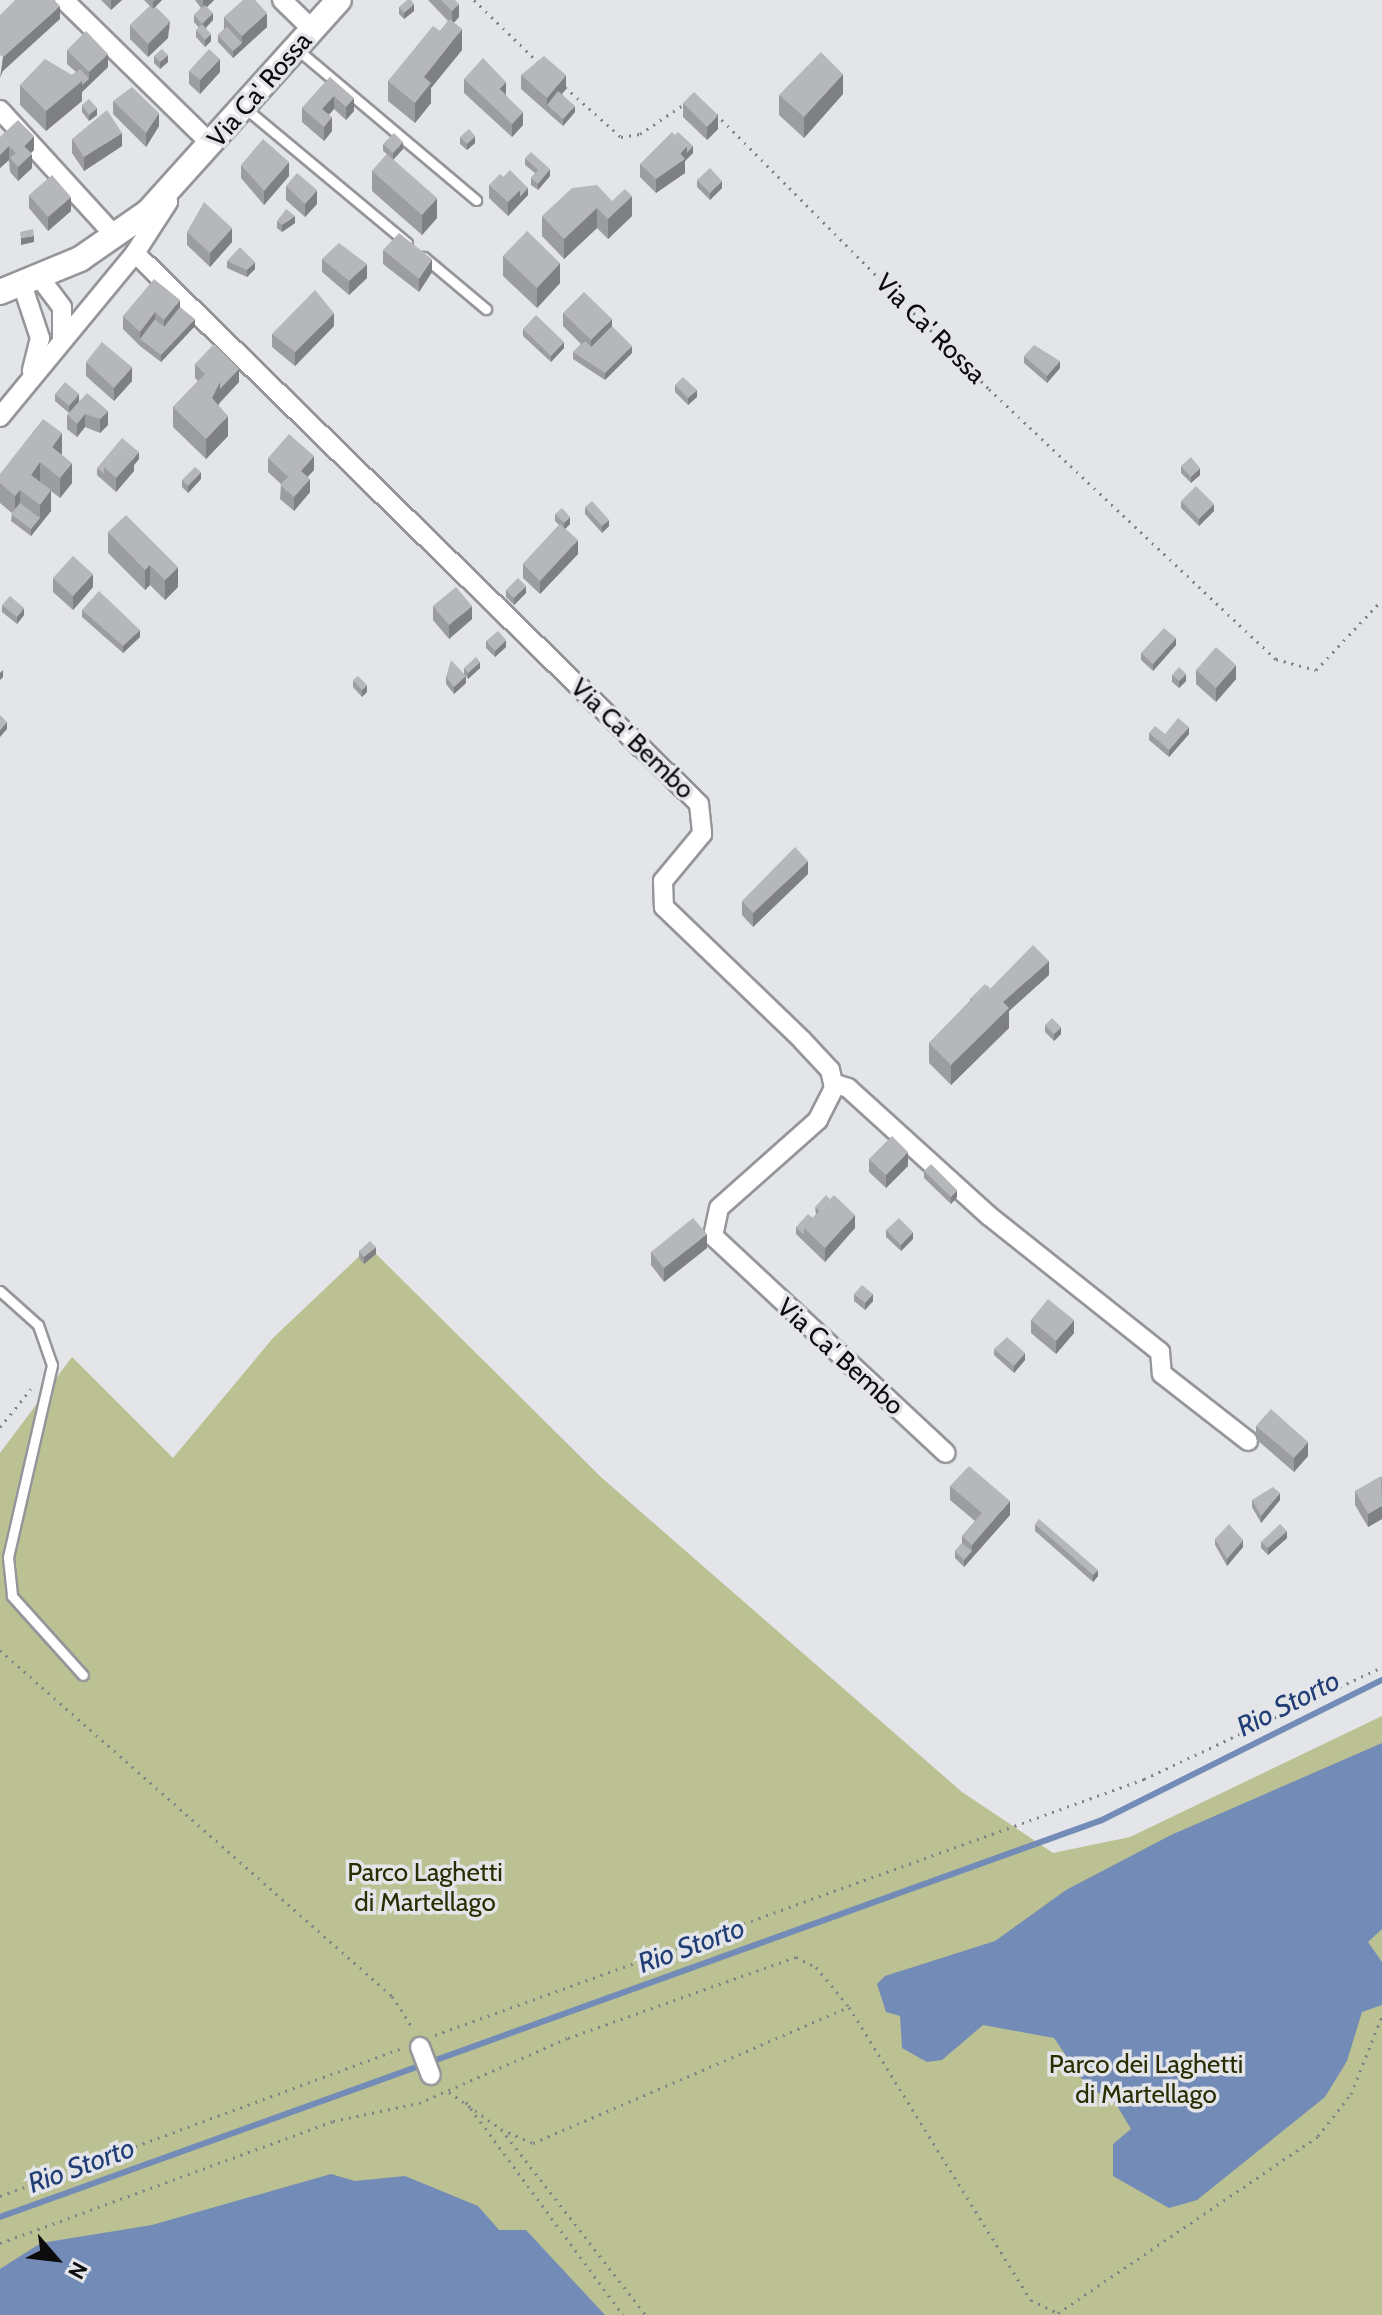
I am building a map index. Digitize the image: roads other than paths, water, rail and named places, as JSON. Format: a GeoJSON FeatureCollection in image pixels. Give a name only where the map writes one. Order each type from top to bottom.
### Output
{"type":"FeatureCollection","features":[{"type":"Feature","properties":{"kind":"street"},"geometry":{"type":"LineString","coordinates":[[64,0],[212,145]]}},
{"type":"Feature","properties":{"kind":"street"},"geometry":{"type":"LineString","coordinates":[[282,0],[305,39]]}},
{"type":"Feature","properties":{"kind":"street","name":"Via Ca' Rossa"},"geometry":{"type":"LineString","coordinates":[[21,285],[116,237],[182,180],[339,0]]}},
{"type":"Feature","properties":{"kind":"street"},"geometry":{"type":"LineString","coordinates":[[0,110],[116,237]]}},
{"type":"Feature","properties":{"kind":"street"},"geometry":{"type":"LineString","coordinates":[[0,417],[31,374],[135,253],[182,180]]}},
{"type":"Feature","properties":{"kind":"street","name":"Via Ca' Bembo"},"geometry":{"type":"LineString","coordinates":[[135,253],[690,794],[705,822],[663,881],[664,907],[802,1040],[833,1083],[818,1120],[719,1208],[713,1236],[946,1453]]}},
{"type":"Feature","properties":{"kind":"street"},"geometry":{"type":"LineString","coordinates":[[21,285],[62,307],[62,341]]}},
{"type":"Feature","properties":{"kind":"street"},"geometry":{"type":"LineString","coordinates":[[21,285],[40,338],[31,374]]}},
{"type":"Feature","properties":{"kind":"street"},"geometry":{"type":"LineString","coordinates":[[833,1083],[848,1088],[988,1215],[1160,1352],[1162,1374],[1248,1441]]}},
{"type":"Feature","properties":{"kind":"street"},"geometry":{"type":"LineString","coordinates":[[419,2045],[431,2075]]}},
{"type":"Feature","properties":{"kind":"lane"},"geometry":{"type":"LineString","coordinates":[[305,39],[476,200]]}},
{"type":"Feature","properties":{"kind":"lane"},"geometry":{"type":"LineString","coordinates":[[245,108],[486,309]]}},
{"type":"Feature","properties":{"kind":"lane"},"geometry":{"type":"LineString","coordinates":[[0,1291],[38,1325],[52,1365],[8,1557],[12,1596],[83,1675]]}},
{"type":"Feature","properties":{"kind":"water"},"geometry":{"type":"Polygon","coordinates":[[[1382,1743],[1382,1929],[1368,1942],[1382,1962],[1382,2005],[1362,2012],[1347,2061],[1325,2097],[1197,2200],[1169,2208],[1113,2176],[1113,2144],[1131,2129],[1116,2104],[1086,2085],[1054,2038],[983,2025],[942,2060],[927,2062],[902,2048],[900,2016],[886,2012],[877,1984],[885,1976],[995,1941],[1066,1890],[1171,1835],[1382,1743]]]}},
{"type":"Feature","properties":{"kind":"water"},"geometry":{"type":"Polygon","coordinates":[[[331,2174],[355,2181],[405,2176],[478,2206],[499,2230],[526,2230],[605,2315],[0,2315],[0,2269],[41,2243],[152,2225],[331,2174]]]}},
{"type":"Feature","properties":{"kind":"waterway","name":"Rio Storto"},"geometry":{"type":"LineString","coordinates":[[0,2217],[1102,1820],[1382,1680]]}},
{"type":"Feature","properties":{"kind":"park label","name":"Parco Laghetti di Martellago"},"geometry":{"type":"Point","coordinates":[425,1888]}},
{"type":"Feature","properties":{"kind":"park label","name":"Parco dei Laghetti di Martellago"},"geometry":{"type":"Point","coordinates":[1146,2080]}}]}
